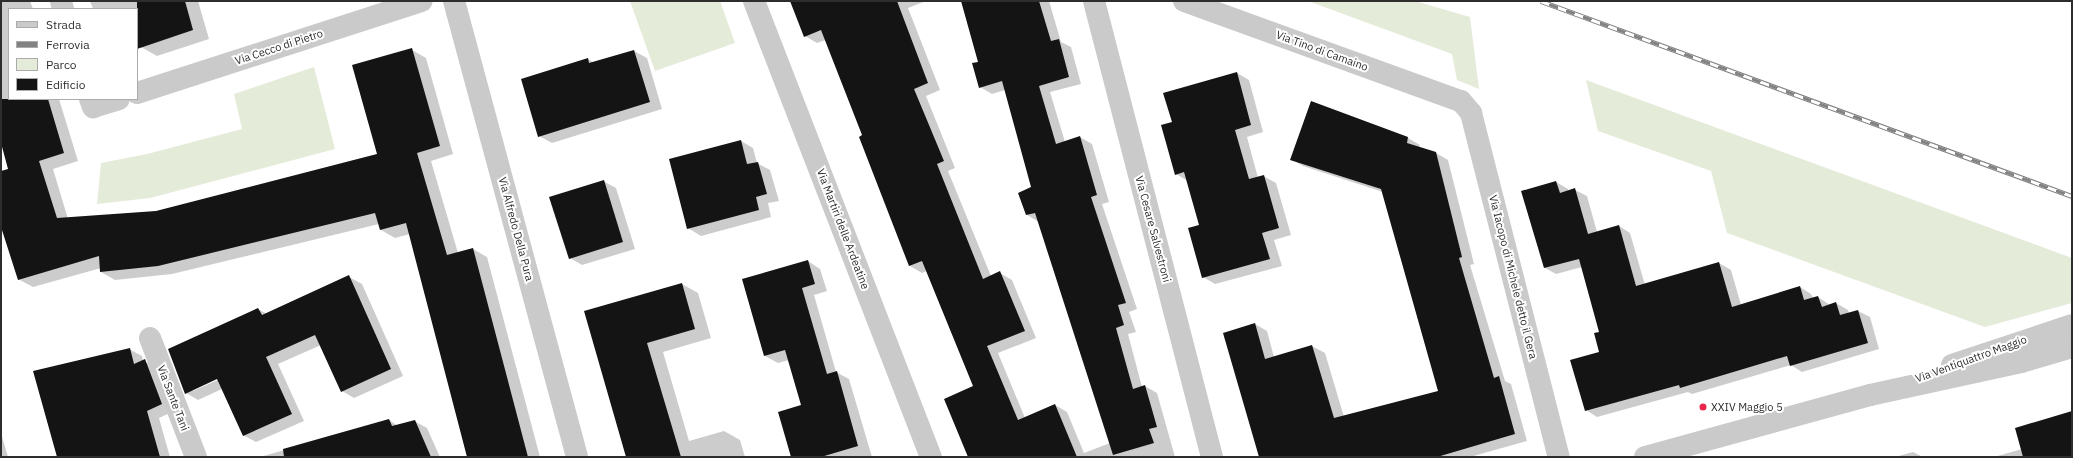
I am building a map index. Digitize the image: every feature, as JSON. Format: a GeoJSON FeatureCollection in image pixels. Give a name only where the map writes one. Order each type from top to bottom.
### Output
{"type":"FeatureCollection","features":[{"type":"Feature","properties":{"kind":"street","name":"Via Cecco di Pietro"},"geometry":{"type":"LineString","coordinates":[[138,93],[421,1]]}},
{"type":"Feature","properties":{"kind":"street","name":"Via Alfredo Della Pura"},"geometry":{"type":"LineString","coordinates":[[454,1],[577,457]]}},
{"type":"Feature","properties":{"kind":"street","name":"Via Martiri delle Ardeatine"},"geometry":{"type":"LineString","coordinates":[[754,1],[932,457]]}},
{"type":"Feature","properties":{"kind":"street","name":"Via Cesare Salvestroni"},"geometry":{"type":"LineString","coordinates":[[1094,1],[1212,457]]}},
{"type":"Feature","properties":{"kind":"street","name":"Via Tino di Camaino"},"geometry":{"type":"LineString","coordinates":[[1184,1],[1461,101]]}},
{"type":"Feature","properties":{"kind":"street"},"geometry":{"type":"LineString","coordinates":[[90,100],[92,108],[116,100]]}},
{"type":"Feature","properties":{"kind":"street","name":"Via Iacopo di Michele detto il Gera"},"geometry":{"type":"LineString","coordinates":[[1461,101],[1471,114],[1559,457]]}},
{"type":"Feature","properties":{"kind":"street","name":"Via Ventiquattro Maggio"},"geometry":{"type":"LineString","coordinates":[[1870,395],[2072,324]]}},
{"type":"Feature","properties":{"kind":"street","name":"Via Sante Tani"},"geometry":{"type":"LineString","coordinates":[[150,338],[196,457]]}},
{"type":"Feature","properties":{"kind":"street","name":"Via Ventiquattro Maggio"},"geometry":{"type":"LineString","coordinates":[[1644,457],[1870,395],[2021,362],[2072,347]]}},
{"type":"Feature","properties":{"kind":"green space"},"geometry":{"type":"Polygon","coordinates":[[[630,1],[720,1],[735,43],[655,71],[630,1]]]}},
{"type":"Feature","properties":{"kind":"green space"},"geometry":{"type":"Polygon","coordinates":[[[1308,1],[1415,1],[1470,17],[1479,89],[1457,80],[1452,54],[1308,1]]]}},
{"type":"Feature","properties":{"kind":"green space"},"geometry":{"type":"Polygon","coordinates":[[[314,67],[335,149],[150,198],[97,204],[101,163],[147,154],[242,129],[234,94],[314,67]]]}},
{"type":"Feature","properties":{"kind":"green space"},"geometry":{"type":"Polygon","coordinates":[[[1586,80],[2072,258],[2072,303],[1985,327],[1727,233],[1711,171],[1598,131],[1586,80]]]}},
{"type":"Feature","properties":{"kind":"building"},"geometry":{"type":"Polygon","coordinates":[[[137,1],[185,1],[193,30],[138,49],[137,1]]]}},
{"type":"Feature","properties":{"kind":"building"},"geometry":{"type":"Polygon","coordinates":[[[790,1],[897,1],[928,83],[914,89],[944,161],[937,164],[983,279],[1000,271],[1025,331],[987,346],[1018,420],[1055,404],[1077,457],[968,457],[944,399],[973,386],[922,261],[909,266],[859,137],[862,135],[821,30],[804,37],[790,1]]]}},
{"type":"Feature","properties":{"kind":"building"},"geometry":{"type":"Polygon","coordinates":[[[961,1],[1039,1],[1051,41],[1059,39],[1069,77],[1039,86],[1056,144],[1080,136],[1097,195],[1091,197],[1126,303],[1118,305],[1124,325],[1116,328],[1133,389],[1145,385],[1157,427],[1149,429],[1154,443],[1113,455],[1035,213],[1026,215],[1018,193],[1031,187],[1002,81],[979,88],[972,63],[978,62],[961,1]]]}},
{"type":"Feature","properties":{"kind":"building"},"geometry":{"type":"Polygon","coordinates":[[[412,48],[440,146],[417,153],[447,255],[473,248],[528,457],[467,457],[406,223],[380,230],[375,213],[158,266],[100,272],[99,256],[18,280],[1,227],[1,171],[8,169],[1,143],[1,99],[48,100],[64,153],[39,161],[57,218],[156,211],[377,154],[352,65],[412,48]]]}},
{"type":"Feature","properties":{"kind":"building"},"geometry":{"type":"Polygon","coordinates":[[[634,50],[650,102],[538,137],[521,79],[588,58],[589,63],[634,50]]]}},
{"type":"Feature","properties":{"kind":"building"},"geometry":{"type":"Polygon","coordinates":[[[1237,72],[1251,125],[1235,130],[1249,179],[1264,175],[1279,228],[1262,233],[1270,259],[1202,278],[1188,228],[1199,225],[1184,172],[1175,175],[1161,125],[1172,122],[1163,93],[1237,72]]]}},
{"type":"Feature","properties":{"kind":"building"},"geometry":{"type":"Polygon","coordinates":[[[1311,101],[1408,137],[1407,143],[1436,152],[1462,257],[1459,258],[1494,378],[1499,376],[1515,434],[1437,457],[1259,457],[1223,333],[1255,323],[1265,359],[1312,345],[1334,418],[1438,391],[1381,189],[1290,160],[1311,101]]]}},
{"type":"Feature","properties":{"kind":"building"},"geometry":{"type":"Polygon","coordinates":[[[741,140],[747,164],[758,162],[767,194],[756,197],[759,210],[687,229],[669,159],[741,140]]]}},
{"type":"Feature","properties":{"kind":"building"},"geometry":{"type":"Polygon","coordinates":[[[604,180],[623,242],[569,259],[549,197],[604,180]]]}},
{"type":"Feature","properties":{"kind":"building"},"geometry":{"type":"Polygon","coordinates":[[[1556,181],[1560,193],[1575,188],[1588,234],[1619,225],[1636,286],[1719,262],[1732,307],[1800,286],[1804,300],[1818,296],[1822,307],[1836,302],[1840,315],[1858,310],[1868,343],[1790,366],[1787,356],[1680,388],[1679,385],[1585,411],[1570,360],[1599,352],[1594,333],[1599,332],[1579,259],[1544,268],[1521,191],[1556,181]]]}},
{"type":"Feature","properties":{"kind":"building"},"geometry":{"type":"Polygon","coordinates":[[[808,260],[815,284],[802,288],[827,374],[837,371],[858,446],[821,457],[791,457],[778,412],[801,405],[785,350],[764,356],[742,279],[808,260]]]}},
{"type":"Feature","properties":{"kind":"building"},"geometry":{"type":"Polygon","coordinates":[[[349,275],[391,369],[341,392],[315,335],[266,357],[292,414],[243,436],[217,379],[185,394],[168,349],[258,308],[262,315],[349,275]]]}},
{"type":"Feature","properties":{"kind":"building"},"geometry":{"type":"Polygon","coordinates":[[[682,283],[695,329],[647,343],[681,457],[626,457],[584,311],[682,283]]]}},
{"type":"Feature","properties":{"kind":"building"},"geometry":{"type":"Polygon","coordinates":[[[130,348],[134,364],[145,359],[162,404],[147,411],[160,457],[57,457],[33,371],[130,348]]]}},
{"type":"Feature","properties":{"kind":"building"},"geometry":{"type":"Polygon","coordinates":[[[2072,411],[2072,457],[2023,457],[2015,428],[2072,411]]]}},
{"type":"Feature","properties":{"kind":"building"},"geometry":{"type":"Polygon","coordinates":[[[389,419],[392,426],[415,420],[431,457],[284,457],[283,449],[389,419]]]}},
{"type":"Feature","properties":{"kind":"railway"},"geometry":{"type":"LineString","coordinates":[[1541,1],[2072,196]]}},
{"type":"Feature","properties":{"kind":"place","name":"XXIV Maggio 5"},"geometry":{"type":"Point","coordinates":[1703,407]}}]}
